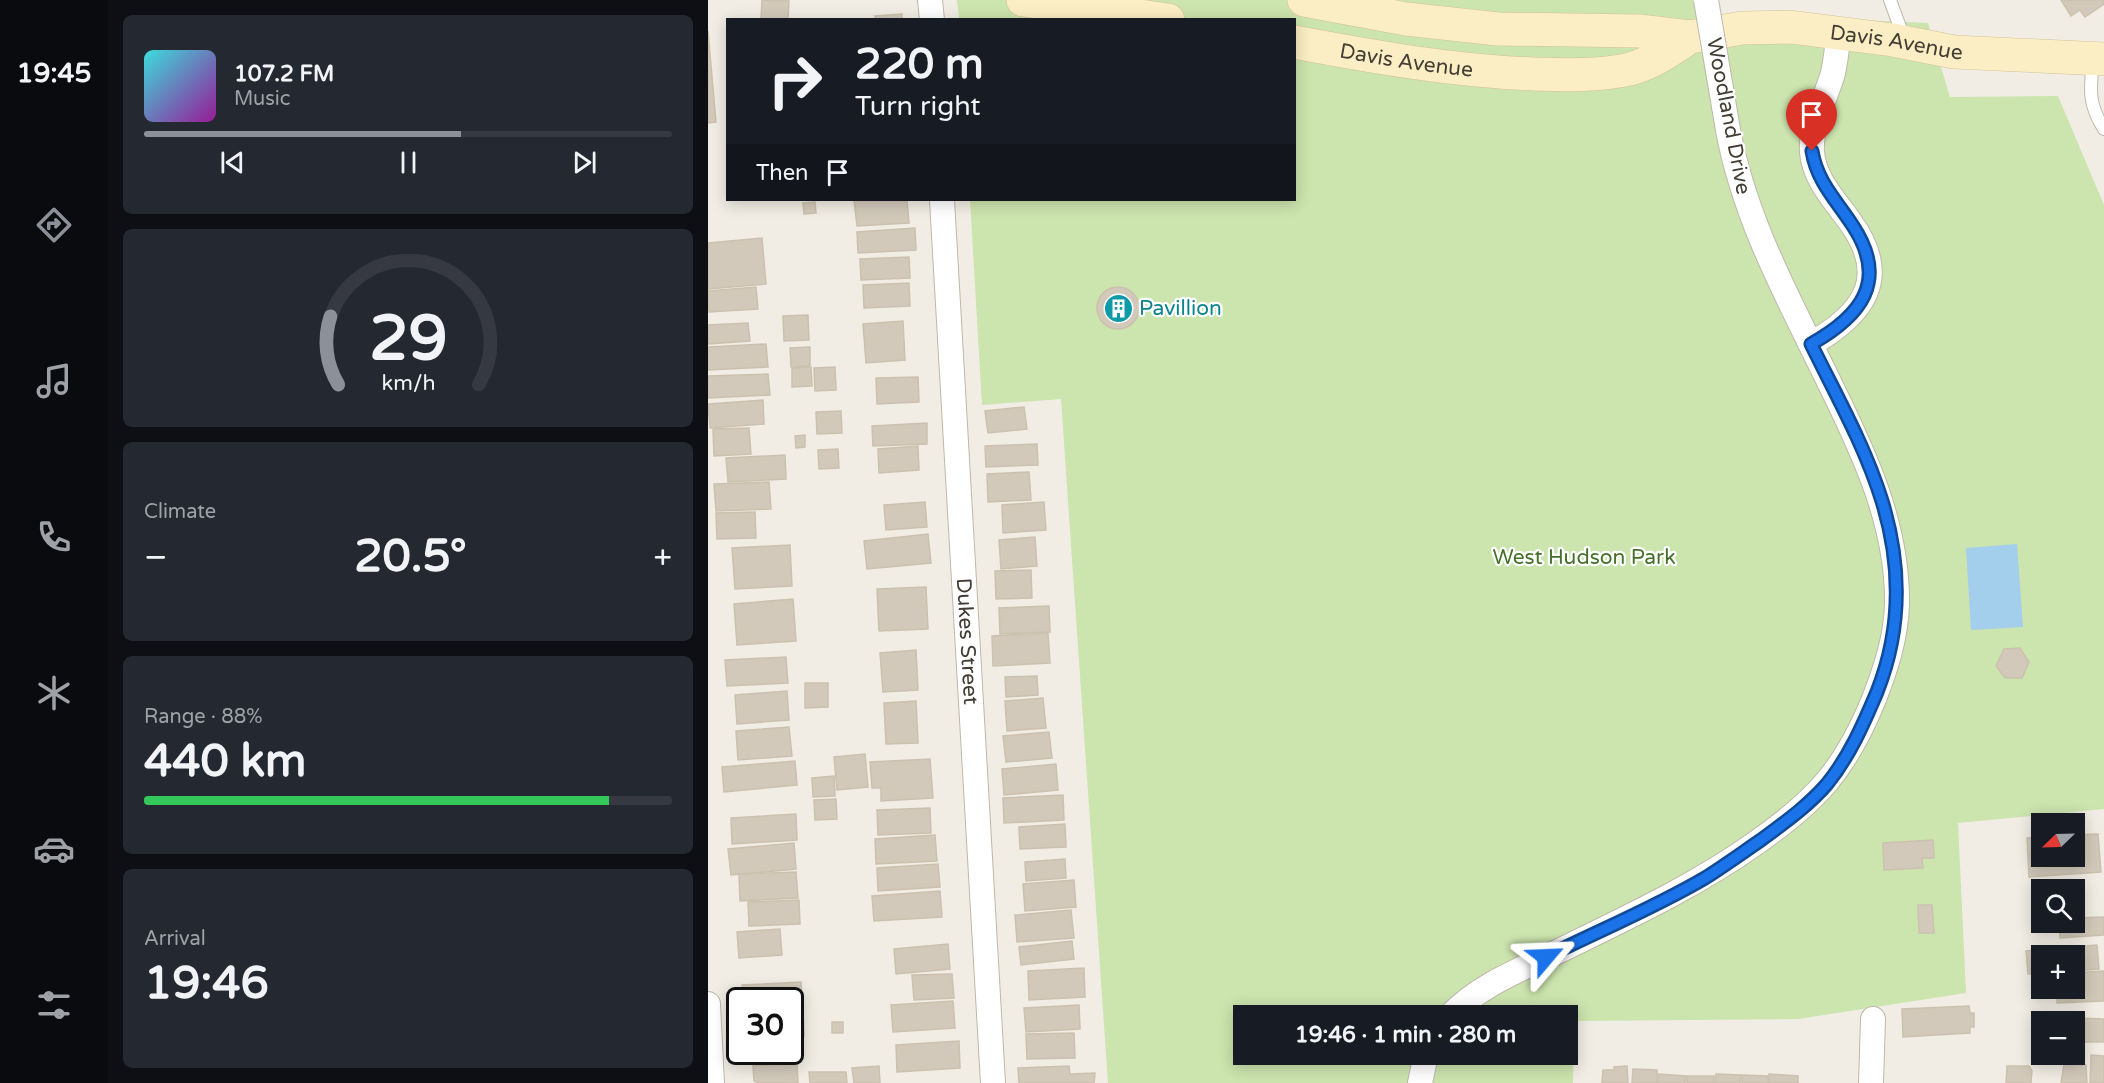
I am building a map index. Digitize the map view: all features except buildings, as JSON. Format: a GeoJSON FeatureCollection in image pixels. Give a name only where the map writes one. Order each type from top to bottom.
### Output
{"type":"FeatureCollection","features":[{"type":"Feature","properties":{"kind":"street"},"geometry":{"type":"LineString","coordinates":[[930,0],[932,18]]}},
{"type":"Feature","properties":{"kind":"street"},"geometry":{"type":"LineString","coordinates":[[1023,0],[1154,18]]}},
{"type":"Feature","properties":{"kind":"street","name":"Davis Avenue"},"geometry":{"type":"LineString","coordinates":[[1304,0],[1406,19],[1468,27],[1551,32],[1640,31],[1690,38],[1742,28],[1766,27],[1839,32],[1954,52],[2099,59]]}},
{"type":"Feature","properties":{"kind":"street","name":"Woodland Drive"},"geometry":{"type":"LineString","coordinates":[[1463,1005],[1503,979],[1684,889],[1732,860],[1805,806],[1826,785],[1857,736],[1878,690],[1891,651],[1897,606],[1894,554],[1882,501],[1851,425],[1769,258],[1748,209],[1728,130],[1706,0]]}},
{"type":"Feature","properties":{"kind":"street"},"geometry":{"type":"LineString","coordinates":[[1811,344],[1846,321],[1863,298],[1869,274],[1866,248],[1853,225],[1824,186],[1814,164],[1812,151],[1816,124],[1833,73],[1839,32]]}},
{"type":"Feature","properties":{"kind":"street","name":"Davis Avenue"},"geometry":{"type":"LineString","coordinates":[[1296,42],[1464,70],[1572,75],[1616,72],[1648,63],[1690,38]]}},
{"type":"Feature","properties":{"kind":"street","name":"Dukes Street"},"geometry":{"type":"LineString","coordinates":[[942,201],[993,1083]]}},
{"type":"Feature","properties":{"kind":"street"},"geometry":{"type":"LineString","coordinates":[[708,1004],[712,1083]]}},
{"type":"Feature","properties":{"kind":"street"},"geometry":{"type":"LineString","coordinates":[[1871,1083],[1873,1019]]}},
{"type":"Feature","properties":{"kind":"street"},"geometry":{"type":"LineString","coordinates":[[1420,1083],[1424,1065]]}},
{"type":"Feature","properties":{"kind":"lane"},"geometry":{"type":"LineString","coordinates":[[1890,0],[1906,42]]}},
{"type":"Feature","properties":{"kind":"lane"},"geometry":{"type":"LineString","coordinates":[[2099,59],[2091,102],[2104,129]]}},
{"type":"Feature","properties":{"kind":"green space","name":"West Hudson Park"},"geometry":{"type":"Polygon","coordinates":[[[957,0],[1719,0],[1718,14],[1928,23],[1950,97],[2058,96],[2104,205],[2104,809],[2031,813],[2031,816],[1958,823],[1966,993],[1798,1019],[1578,1021],[1578,1005],[1233,1005],[1233,1065],[1573,1065],[1573,1083],[1108,1083],[1061,399],[982,405],[970,201],[1296,201],[1296,18],[959,18],[957,0]]]}},
{"type":"Feature","properties":{"kind":"water"},"geometry":{"type":"Polygon","coordinates":[[[2017,544],[2023,627],[1971,630],[1966,548],[2017,544]]]}},
{"type":"Feature","properties":{"kind":"place","name":"Pavillion"},"geometry":{"type":"Point","coordinates":[1118,308]}},
{"type":"Feature","properties":{"kind":"route"},"geometry":{"type":"LineString","coordinates":[[1546,957],[1684,889],[1723,867],[1805,806],[1826,785],[1842,763],[1869,711],[1882,679],[1895,630],[1897,606],[1894,554],[1882,501],[1873,476],[1811,344],[1846,321],[1855,310],[1867,286],[1869,261],[1866,248],[1853,225],[1818,175],[1812,151]]}}]}
